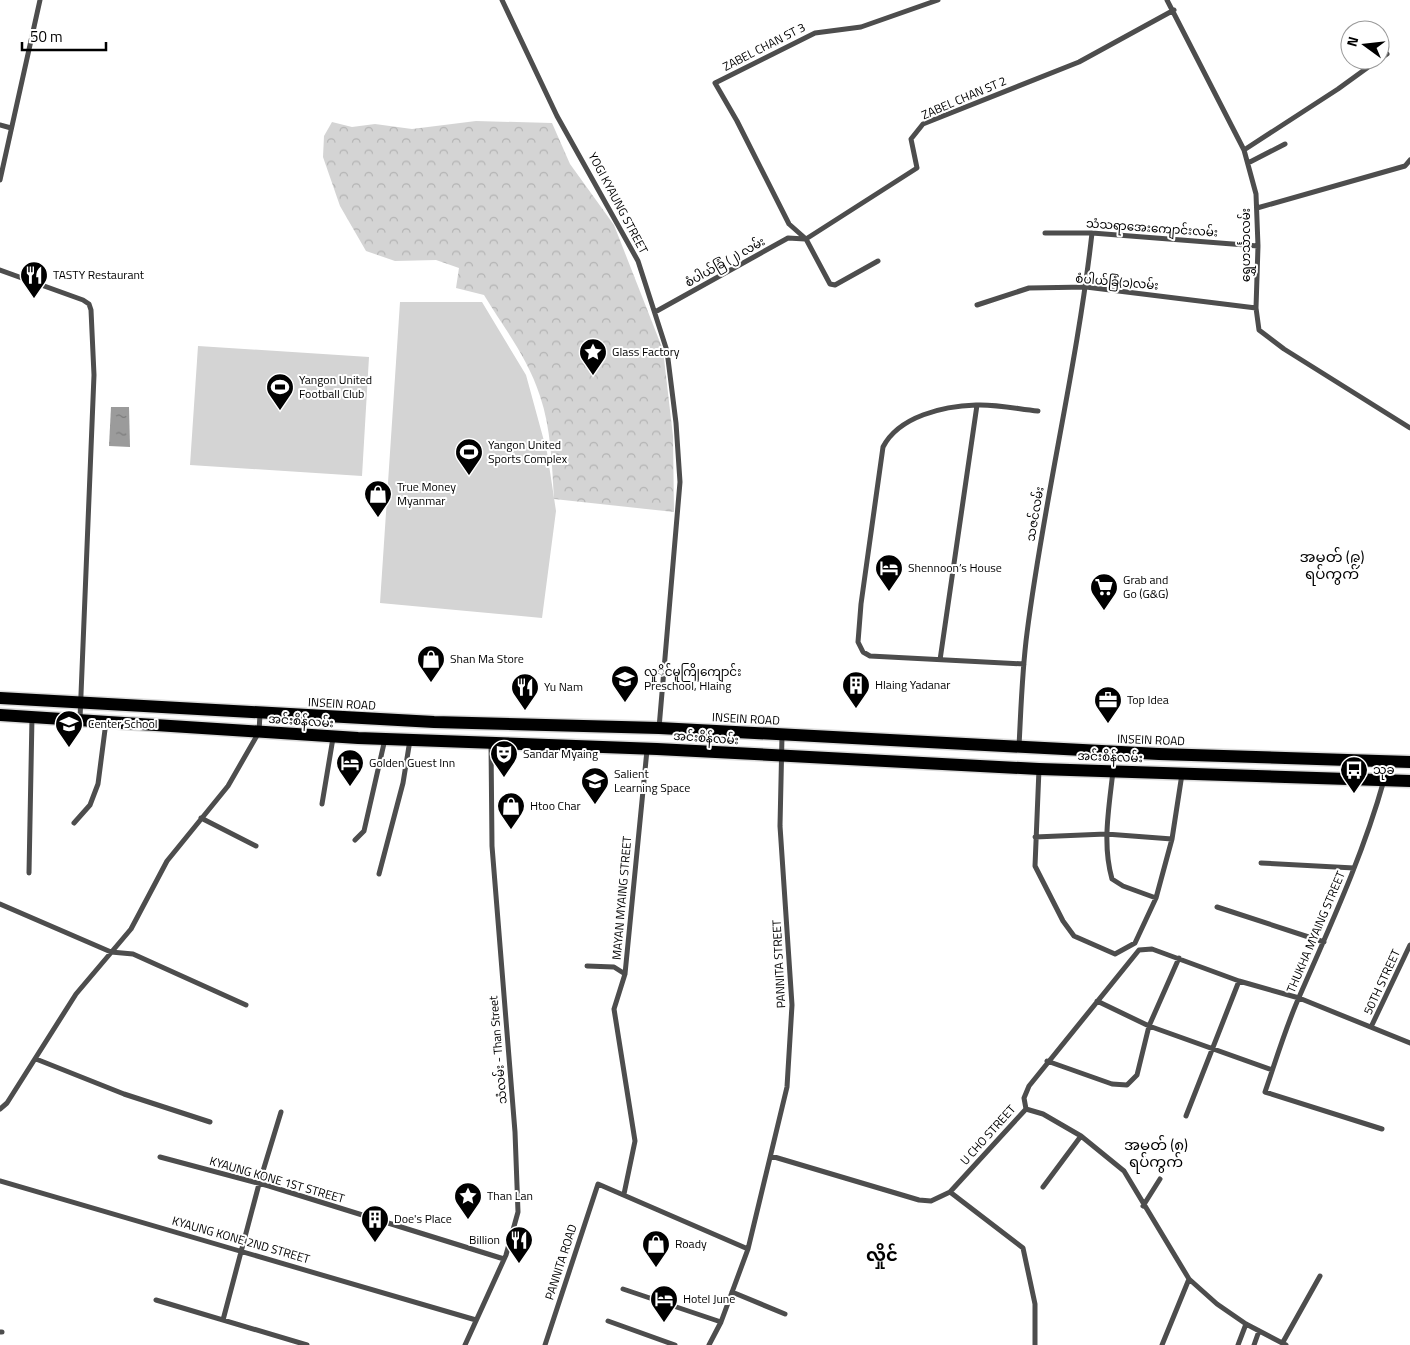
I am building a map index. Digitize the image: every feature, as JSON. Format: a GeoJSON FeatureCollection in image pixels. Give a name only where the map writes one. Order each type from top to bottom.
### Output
{"type":"FeatureCollection","features":[{"type":"Feature","properties":{"kind":"main road","name":"INSEIN ROAD"},"geometry":{"type":"LineString","coordinates":[[0,698],[404,721],[659,728],[1159,754],[1410,762]]}},
{"type":"Feature","properties":{"kind":"main road"},"geometry":{"type":"LineString","coordinates":[[142,724],[143,706]]}},
{"type":"Feature","properties":{"kind":"main road","name":"အင်းစိန်လမ်း"},"geometry":{"type":"LineString","coordinates":[[0,715],[333,737],[652,749],[896,762],[1016,766],[1039,769],[1410,781]]}},
{"type":"Feature","properties":{"kind":"main road"},"geometry":{"type":"LineString","coordinates":[[358,718],[358,738]]}},
{"type":"Feature","properties":{"kind":"main road"},"geometry":{"type":"LineString","coordinates":[[404,721],[406,739]]}},
{"type":"Feature","properties":{"kind":"main road"},"geometry":{"type":"LineString","coordinates":[[495,743],[500,723]]}},
{"type":"Feature","properties":{"kind":"main road"},"geometry":{"type":"LineString","coordinates":[[652,749],[659,728]]}},
{"type":"Feature","properties":{"kind":"main road"},"geometry":{"type":"LineString","coordinates":[[896,762],[897,741]]}},
{"type":"Feature","properties":{"kind":"main road"},"geometry":{"type":"LineString","coordinates":[[1016,766],[1020,747]]}},
{"type":"Feature","properties":{"kind":"street"},"geometry":{"type":"LineString","coordinates":[[0,180],[40,0]]}},
{"type":"Feature","properties":{"kind":"street","name":"YOGI KYAUNG STREET"},"geometry":{"type":"LineString","coordinates":[[502,0],[557,116],[638,261],[667,351],[676,424],[680,482],[659,728]]}},
{"type":"Feature","properties":{"kind":"street","name":"ZABEL CHAN ST 3"},"geometry":{"type":"LineString","coordinates":[[806,239],[789,224],[737,121],[715,83],[815,33],[861,27],[938,0]]}},
{"type":"Feature","properties":{"kind":"street","name":"ရွှေဟင်္သာလမ်း"},"geometry":{"type":"LineString","coordinates":[[1167,0],[1174,10],[1244,150],[1248,162],[1256,194],[1257,208],[1256,308],[1259,330],[1264,336],[1410,428]]}},
{"type":"Feature","properties":{"kind":"street","name":"ZABEL CHAN ST 2"},"geometry":{"type":"LineString","coordinates":[[806,239],[917,168],[911,139],[923,124],[1079,62],[1174,10]]}},
{"type":"Feature","properties":{"kind":"street"},"geometry":{"type":"LineString","coordinates":[[1244,150],[1364,70]]}},
{"type":"Feature","properties":{"kind":"street"},"geometry":{"type":"LineString","coordinates":[[0,125],[11,128]]}},
{"type":"Feature","properties":{"kind":"street"},"geometry":{"type":"LineString","coordinates":[[1248,162],[1285,144]]}},
{"type":"Feature","properties":{"kind":"street"},"geometry":{"type":"LineString","coordinates":[[1257,208],[1405,166],[1410,160]]}},
{"type":"Feature","properties":{"kind":"street","name":"သံသရာအေးကျောင်းလမ်း"},"geometry":{"type":"LineString","coordinates":[[1045,233],[1092,233],[1258,246]]}},
{"type":"Feature","properties":{"kind":"street","name":"သဇင်လမ်း"},"geometry":{"type":"LineString","coordinates":[[1020,747],[1024,664],[1037,564],[1086,287],[1092,233]]}},
{"type":"Feature","properties":{"kind":"street","name":"စံပါယ်ခြံ (၂) လမ်း"},"geometry":{"type":"LineString","coordinates":[[655,312],[788,238],[806,239]]}},
{"type":"Feature","properties":{"kind":"street"},"geometry":{"type":"LineString","coordinates":[[806,239],[830,284],[836,285],[878,261]]}},
{"type":"Feature","properties":{"kind":"street"},"geometry":{"type":"LineString","coordinates":[[0,270],[83,300],[89,304],[91,310],[94,375],[80,720]]}},
{"type":"Feature","properties":{"kind":"street","name":"စံပါယ်ခြံ(၁)လမ်း"},"geometry":{"type":"LineString","coordinates":[[978,304],[1030,288],[1086,287],[1256,308]]}},
{"type":"Feature","properties":{"kind":"street"},"geometry":{"type":"LineString","coordinates":[[940,660],[977,405]]}},
{"type":"Feature","properties":{"kind":"street"},"geometry":{"type":"LineString","coordinates":[[1024,664],[870,656],[863,652],[858,642],[861,604],[883,447],[895,430],[916,418],[941,409],[977,405],[1038,411]]}},
{"type":"Feature","properties":{"kind":"street"},"geometry":{"type":"LineString","coordinates":[[0,1109],[7,1103],[76,994],[130,929],[167,861],[228,786],[259,732],[260,714]]}},
{"type":"Feature","properties":{"kind":"street"},"geometry":{"type":"LineString","coordinates":[[29,874],[32,716]]}},
{"type":"Feature","properties":{"kind":"street"},"geometry":{"type":"LineString","coordinates":[[74,823],[90,805],[98,784],[106,722]]}},
{"type":"Feature","properties":{"kind":"street","name":"PANNITA STREET"},"geometry":{"type":"LineString","coordinates":[[710,1345],[721,1322],[748,1249],[787,1087],[792,1005],[780,826],[782,735]]}},
{"type":"Feature","properties":{"kind":"street"},"geometry":{"type":"LineString","coordinates":[[322,804],[333,737]]}},
{"type":"Feature","properties":{"kind":"street"},"geometry":{"type":"LineString","coordinates":[[355,840],[364,831],[385,739]]}},
{"type":"Feature","properties":{"kind":"street"},"geometry":{"type":"LineString","coordinates":[[379,874],[403,783],[406,739]]}},
{"type":"Feature","properties":{"kind":"street","name":"သံလမ်း - Than Street"},"geometry":{"type":"LineString","coordinates":[[465,1345],[504,1259],[518,1212],[515,1132],[492,846],[495,743]]}},
{"type":"Feature","properties":{"kind":"street","name":"MAYAN MYAING STREET"},"geometry":{"type":"LineString","coordinates":[[624,1194],[635,1141],[614,1009],[625,974],[652,749]]}},
{"type":"Feature","properties":{"kind":"street"},"geometry":{"type":"LineString","coordinates":[[1039,769],[1035,866],[1063,921],[1074,936],[1115,954],[1135,943],[1156,898],[1172,839],[1182,773]]}},
{"type":"Feature","properties":{"kind":"street"},"geometry":{"type":"LineString","coordinates":[[1113,771],[1106,834],[1108,866],[1112,879],[1123,886],[1156,898]]}},
{"type":"Feature","properties":{"kind":"street","name":"THUKHA MYAING STREET"},"geometry":{"type":"LineString","coordinates":[[1382,1129],[1265,1092],[1299,998],[1371,829],[1384,780]]}},
{"type":"Feature","properties":{"kind":"street"},"geometry":{"type":"LineString","coordinates":[[201,818],[256,846]]}},
{"type":"Feature","properties":{"kind":"street"},"geometry":{"type":"LineString","coordinates":[[1035,837],[1106,834],[1172,839]]}},
{"type":"Feature","properties":{"kind":"street"},"geometry":{"type":"LineString","coordinates":[[1261,863],[1354,868]]}},
{"type":"Feature","properties":{"kind":"street"},"geometry":{"type":"LineString","coordinates":[[0,904],[111,952],[133,954],[246,1005]]}},
{"type":"Feature","properties":{"kind":"street"},"geometry":{"type":"LineString","coordinates":[[1218,907],[1324,942]]}},
{"type":"Feature","properties":{"kind":"street","name":"50TH STREET"},"geometry":{"type":"LineString","coordinates":[[1372,1027],[1410,945]]}},
{"type":"Feature","properties":{"kind":"street"},"geometry":{"type":"LineString","coordinates":[[1026,1109],[1024,1098],[1029,1086],[1138,950],[1152,949],[1239,981],[1299,998],[1410,1043]]}},
{"type":"Feature","properties":{"kind":"street"},"geometry":{"type":"LineString","coordinates":[[1048,1061],[1112,1084],[1127,1084],[1137,1075],[1149,1026],[1179,958]]}},
{"type":"Feature","properties":{"kind":"street"},"geometry":{"type":"LineString","coordinates":[[588,966],[614,967],[625,974]]}},
{"type":"Feature","properties":{"kind":"street"},"geometry":{"type":"LineString","coordinates":[[1186,1116],[1239,981]]}},
{"type":"Feature","properties":{"kind":"street"},"geometry":{"type":"LineString","coordinates":[[1097,1001],[1149,1026],[1272,1070]]}},
{"type":"Feature","properties":{"kind":"street"},"geometry":{"type":"LineString","coordinates":[[36,1059],[124,1094],[210,1122]]}},
{"type":"Feature","properties":{"kind":"street","name":"U CHO STREET"},"geometry":{"type":"LineString","coordinates":[[771,1156],[919,1200],[931,1201],[950,1192],[1026,1109],[1042,1114],[1081,1136],[1124,1171],[1143,1206],[1189,1279],[1217,1304],[1246,1324],[1284,1344]]}},
{"type":"Feature","properties":{"kind":"street"},"geometry":{"type":"LineString","coordinates":[[222,1320],[259,1184],[281,1112]]}},
{"type":"Feature","properties":{"kind":"street"},"geometry":{"type":"LineString","coordinates":[[1043,1187],[1081,1136]]}},
{"type":"Feature","properties":{"kind":"street","name":"KYAUNG KONE 1ST STREET"},"geometry":{"type":"LineString","coordinates":[[160,1157],[259,1184],[504,1259]]}},
{"type":"Feature","properties":{"kind":"street"},"geometry":{"type":"LineString","coordinates":[[1143,1206],[1160,1178]]}},
{"type":"Feature","properties":{"kind":"street","name":"KYAUNG KONE 2ND STREET"},"geometry":{"type":"LineString","coordinates":[[0,1181],[476,1320]]}},
{"type":"Feature","properties":{"kind":"street","name":"PANNITA ROAD"},"geometry":{"type":"LineString","coordinates":[[545,1345],[596,1185],[600,1184],[624,1194]]}},
{"type":"Feature","properties":{"kind":"street"},"geometry":{"type":"LineString","coordinates":[[950,1192],[1024,1248],[1035,1304],[1035,1345]]}},
{"type":"Feature","properties":{"kind":"street"},"geometry":{"type":"LineString","coordinates":[[624,1194],[748,1249]]}},
{"type":"Feature","properties":{"kind":"street"},"geometry":{"type":"LineString","coordinates":[[1284,1344],[1320,1276]]}},
{"type":"Feature","properties":{"kind":"street"},"geometry":{"type":"LineString","coordinates":[[1162,1345],[1189,1279]]}},
{"type":"Feature","properties":{"kind":"street"},"geometry":{"type":"LineString","coordinates":[[624,1288],[721,1322]]}},
{"type":"Feature","properties":{"kind":"street"},"geometry":{"type":"LineString","coordinates":[[732,1292],[785,1314]]}},
{"type":"Feature","properties":{"kind":"street"},"geometry":{"type":"LineString","coordinates":[[156,1300],[307,1345]]}},
{"type":"Feature","properties":{"kind":"street"},"geometry":{"type":"LineString","coordinates":[[608,1321],[675,1345]]}},
{"type":"Feature","properties":{"kind":"street"},"geometry":{"type":"LineString","coordinates":[[1238,1345],[1246,1324]]}},
{"type":"Feature","properties":{"kind":"street"},"geometry":{"type":"LineString","coordinates":[[1254,1345],[1259,1331]]}},
{"type":"Feature","properties":{"kind":"green space"},"geometry":{"type":"Polygon","coordinates":[[[476,121],[552,123],[570,164],[614,225],[663,350],[673,436],[674,512],[554,499],[549,434],[540,396],[522,356],[484,295],[456,288],[459,268],[436,260],[395,261],[366,251],[340,206],[323,157],[324,136],[332,122],[352,127],[375,124],[412,129],[476,121]]]}},
{"type":"Feature","properties":{"kind":"green space","name":"Yangon United Sports Complex"},"geometry":{"type":"Polygon","coordinates":[[[400,302],[482,302],[526,375],[547,452],[556,511],[542,618],[380,603],[400,302]]]}},
{"type":"Feature","properties":{"kind":"green space","name":"Yangon United Football Club"},"geometry":{"type":"Polygon","coordinates":[[[198,346],[369,357],[362,476],[190,465],[198,346]]]}},
{"type":"Feature","properties":{"kind":"water"},"geometry":{"type":"Polygon","coordinates":[[[111,407],[129,407],[130,447],[109,446],[111,407]]]}},
{"type":"Feature","properties":{"kind":"place","name":"TASTY Restaurant"},"geometry":{"type":"Point","coordinates":[34,299]}},
{"type":"Feature","properties":{"kind":"place","name":"Glass Factory"},"geometry":{"type":"Point","coordinates":[593,376]}},
{"type":"Feature","properties":{"kind":"place","name":"Yangon United Football Club"},"geometry":{"type":"Point","coordinates":[280,411]}},
{"type":"Feature","properties":{"kind":"place","name":"Yangon United Sports Complex"},"geometry":{"type":"Point","coordinates":[469,476]}},
{"type":"Feature","properties":{"kind":"place","name":"True Money Myanmar"},"geometry":{"type":"Point","coordinates":[378,518]}},
{"type":"Feature","properties":{"kind":"place","name":"Shennoon’s House"},"geometry":{"type":"Point","coordinates":[889,592]}},
{"type":"Feature","properties":{"kind":"place","name":"Grab and Go (G&G)"},"geometry":{"type":"Point","coordinates":[1104,611]}},
{"type":"Feature","properties":{"kind":"place","name":"Shan Ma Store"},"geometry":{"type":"Point","coordinates":[431,683]}},
{"type":"Feature","properties":{"kind":"place","name":"လှုိင်မူကြိုကျောင်း Preschool, Hlaing"},"geometry":{"type":"Point","coordinates":[625,703]}},
{"type":"Feature","properties":{"kind":"place","name":"Hlaing Yadanar"},"geometry":{"type":"Point","coordinates":[856,709]}},
{"type":"Feature","properties":{"kind":"place","name":"Yu Nam"},"geometry":{"type":"Point","coordinates":[525,711]}},
{"type":"Feature","properties":{"kind":"place","name":"Top Idea"},"geometry":{"type":"Point","coordinates":[1108,724]}},
{"type":"Feature","properties":{"kind":"place","name":"Center School"},"geometry":{"type":"Point","coordinates":[69,748]}},
{"type":"Feature","properties":{"kind":"place","name":"Sandar Myaing"},"geometry":{"type":"Point","coordinates":[504,778]}},
{"type":"Feature","properties":{"kind":"place","name":"Golden Guest Inn"},"geometry":{"type":"Point","coordinates":[350,787]}},
{"type":"Feature","properties":{"kind":"place","name":"သုခ"},"geometry":{"type":"Point","coordinates":[1354,794]}},
{"type":"Feature","properties":{"kind":"place","name":"Salient Learning Space"},"geometry":{"type":"Point","coordinates":[595,805]}},
{"type":"Feature","properties":{"kind":"place","name":"Htoo Char"},"geometry":{"type":"Point","coordinates":[511,830]}},
{"type":"Feature","properties":{"kind":"place","name":"Than Lan"},"geometry":{"type":"Point","coordinates":[468,1220]}},
{"type":"Feature","properties":{"kind":"place","name":"Doe's Place"},"geometry":{"type":"Point","coordinates":[375,1243]}},
{"type":"Feature","properties":{"kind":"place","name":"Billion"},"geometry":{"type":"Point","coordinates":[519,1264]}},
{"type":"Feature","properties":{"kind":"place","name":"Roady"},"geometry":{"type":"Point","coordinates":[656,1268]}},
{"type":"Feature","properties":{"kind":"place","name":"Hotel June"},"geometry":{"type":"Point","coordinates":[664,1323]}},
{"type":"Feature","properties":{"kind":"district","name":"အမှတ် (၉) ရပ်ကွက်"},"geometry":{"type":"Point","coordinates":[1332,566]}},
{"type":"Feature","properties":{"kind":"district","name":"အမှတ် (၈) ရပ်ကွက်"},"geometry":{"type":"Point","coordinates":[1156,1154]}},
{"type":"Feature","properties":{"kind":"district","name":"လှိုင်"},"geometry":{"type":"Point","coordinates":[882,1255]}}]}
